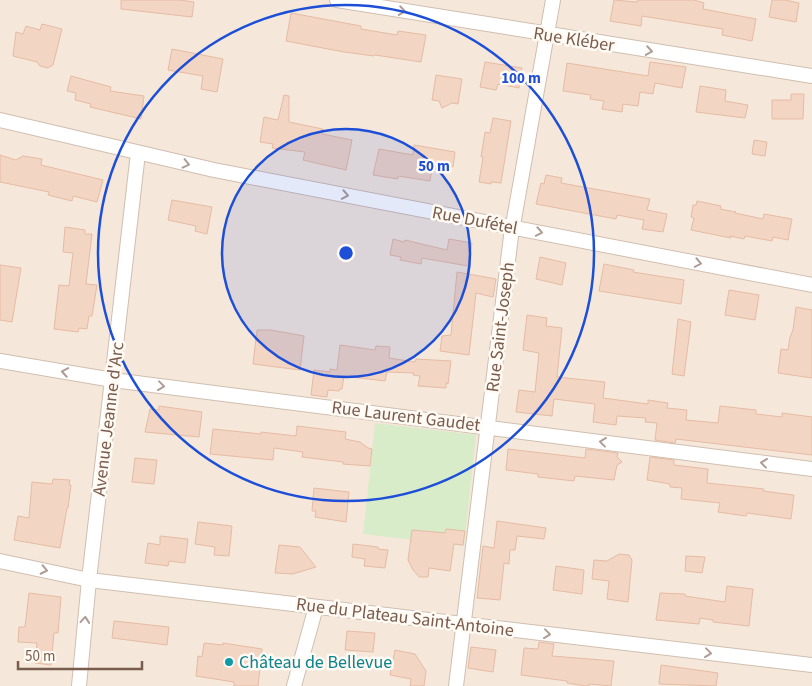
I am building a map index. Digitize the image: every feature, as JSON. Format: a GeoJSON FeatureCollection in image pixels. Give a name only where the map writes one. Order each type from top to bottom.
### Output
{"type":"FeatureCollection","features":[{"type":"Feature","properties":{"kind":"street","name":"Rue Kléber"},"geometry":{"type":"LineString","coordinates":[[338,0],[812,76]]}},
{"type":"Feature","properties":{"kind":"street","name":"Rue Saint-Joseph"},"geometry":{"type":"LineString","coordinates":[[456,686],[513,227],[553,0]]}},
{"type":"Feature","properties":{"kind":"street","name":"Rue Dufétel"},"geometry":{"type":"LineString","coordinates":[[0,120],[214,170],[812,285]]}},
{"type":"Feature","properties":{"kind":"street","name":"Avenue Jeanne d'Arc"},"geometry":{"type":"LineString","coordinates":[[79,686],[89,580],[138,153]]}},
{"type":"Feature","properties":{"kind":"street","name":"Rue Laurent Gaudet"},"geometry":{"type":"LineString","coordinates":[[0,361],[113,380],[488,426],[812,469]]}},
{"type":"Feature","properties":{"kind":"street","name":"Rue du Plateau Saint-Antoine"},"geometry":{"type":"LineString","coordinates":[[0,561],[89,580],[812,664]]}},
{"type":"Feature","properties":{"kind":"street"},"geometry":{"type":"LineString","coordinates":[[294,686],[316,607]]}},
{"type":"Feature","properties":{"kind":"shaded area"},"geometry":{"type":"Polygon","coordinates":[[[0,0],[812,0],[812,686],[0,686],[0,0]]]}},
{"type":"Feature","properties":{"kind":"green space"},"geometry":{"type":"Polygon","coordinates":[[[375,423],[476,435],[464,546],[363,534],[375,423]]]}},
{"type":"Feature","properties":{"kind":"building"},"geometry":{"type":"Polygon","coordinates":[[[121,0],[180,0],[194,2],[192,17],[121,9],[121,0]]]}},
{"type":"Feature","properties":{"kind":"building"},"geometry":{"type":"Polygon","coordinates":[[[614,0],[637,2],[638,0],[694,0],[704,3],[703,9],[756,19],[752,41],[722,35],[723,29],[642,16],[641,26],[610,21],[614,0]]]}},
{"type":"Feature","properties":{"kind":"building"},"geometry":{"type":"Polygon","coordinates":[[[772,0],[799,3],[796,22],[769,17],[772,0]]]}},
{"type":"Feature","properties":{"kind":"building"},"geometry":{"type":"Polygon","coordinates":[[[291,13],[397,35],[398,31],[426,35],[421,62],[344,52],[286,41],[291,13]]]}},
{"type":"Feature","properties":{"kind":"building"},"geometry":{"type":"Polygon","coordinates":[[[42,24],[62,29],[53,65],[48,68],[40,66],[37,62],[13,56],[16,32],[23,34],[26,26],[40,30],[42,24]]]}},
{"type":"Feature","properties":{"kind":"building"},"geometry":{"type":"Polygon","coordinates":[[[172,49],[223,59],[217,92],[201,89],[203,76],[168,70],[172,49]]]}},
{"type":"Feature","properties":{"kind":"building"},"geometry":{"type":"Polygon","coordinates":[[[485,62],[522,68],[519,88],[498,84],[496,90],[480,87],[485,62]]]}},
{"type":"Feature","properties":{"kind":"building"},"geometry":{"type":"Polygon","coordinates":[[[650,62],[686,67],[682,88],[655,83],[653,94],[640,92],[638,106],[623,104],[622,112],[602,109],[604,101],[590,99],[591,95],[563,91],[567,63],[648,76],[650,62]]]}},
{"type":"Feature","properties":{"kind":"building"},"geometry":{"type":"Polygon","coordinates":[[[436,75],[462,79],[458,104],[452,103],[442,108],[439,101],[432,100],[436,75]]]}},
{"type":"Feature","properties":{"kind":"building"},"geometry":{"type":"Polygon","coordinates":[[[71,76],[111,87],[110,91],[144,96],[141,119],[90,107],[91,104],[75,100],[76,93],[67,91],[71,76]]]}},
{"type":"Feature","properties":{"kind":"building"},"geometry":{"type":"Polygon","coordinates":[[[700,86],[726,90],[725,101],[748,105],[745,118],[696,112],[700,86]]]}},
{"type":"Feature","properties":{"kind":"building"},"geometry":{"type":"Polygon","coordinates":[[[791,94],[804,94],[803,119],[772,119],[772,100],[791,100],[791,94]]]}},
{"type":"Feature","properties":{"kind":"building"},"geometry":{"type":"Polygon","coordinates":[[[284,95],[289,96],[289,122],[323,129],[322,134],[352,140],[346,170],[303,160],[305,152],[272,148],[273,144],[260,142],[264,117],[278,120],[284,95]]]}},
{"type":"Feature","properties":{"kind":"building"},"geometry":{"type":"Polygon","coordinates":[[[493,118],[511,121],[501,183],[491,182],[491,184],[479,182],[485,132],[490,133],[493,118]]]}},
{"type":"Feature","properties":{"kind":"building"},"geometry":{"type":"Polygon","coordinates":[[[754,140],[767,142],[765,156],[752,154],[754,140]]]}},
{"type":"Feature","properties":{"kind":"building"},"geometry":{"type":"Polygon","coordinates":[[[414,145],[455,152],[453,167],[433,162],[430,181],[398,176],[398,179],[373,175],[379,149],[413,155],[414,145]]]}},
{"type":"Feature","properties":{"kind":"building"},"geometry":{"type":"Polygon","coordinates":[[[0,155],[16,160],[23,156],[42,159],[41,165],[103,180],[97,202],[73,196],[72,201],[48,195],[49,192],[0,182],[0,155]]]}},
{"type":"Feature","properties":{"kind":"building"},"geometry":{"type":"Polygon","coordinates":[[[546,175],[562,178],[561,183],[650,199],[647,210],[667,214],[663,232],[642,229],[644,220],[617,215],[616,219],[536,204],[541,183],[544,184],[546,175]]]}},
{"type":"Feature","properties":{"kind":"building"},"geometry":{"type":"Polygon","coordinates":[[[172,200],[212,207],[207,234],[195,231],[196,226],[168,220],[172,200]]]}},
{"type":"Feature","properties":{"kind":"building"},"geometry":{"type":"Polygon","coordinates":[[[697,201],[721,206],[720,209],[763,219],[764,214],[792,219],[788,240],[773,237],[772,241],[745,236],[744,239],[730,236],[731,238],[691,230],[694,218],[691,217],[693,205],[696,205],[697,201]]]}},
{"type":"Feature","properties":{"kind":"building"},"geometry":{"type":"Polygon","coordinates":[[[65,227],[85,230],[85,234],[92,234],[86,284],[97,285],[92,316],[89,316],[87,329],[79,328],[78,332],[54,329],[59,285],[69,286],[73,253],[63,252],[65,227]]]}},
{"type":"Feature","properties":{"kind":"building"},"geometry":{"type":"Polygon","coordinates":[[[393,239],[447,250],[449,239],[472,243],[468,266],[422,258],[421,264],[400,260],[401,257],[390,255],[393,239]]]}},
{"type":"Feature","properties":{"kind":"building"},"geometry":{"type":"Polygon","coordinates":[[[540,257],[566,263],[562,285],[536,279],[540,257]]]}},
{"type":"Feature","properties":{"kind":"building"},"geometry":{"type":"Polygon","coordinates":[[[604,264],[634,270],[633,272],[684,280],[681,304],[599,291],[604,264]]]}},
{"type":"Feature","properties":{"kind":"building"},"geometry":{"type":"Polygon","coordinates":[[[0,265],[21,268],[12,322],[0,320],[0,265]]]}},
{"type":"Feature","properties":{"kind":"building"},"geometry":{"type":"Polygon","coordinates":[[[457,272],[496,279],[493,297],[476,293],[469,355],[440,351],[442,336],[451,335],[457,272]]]}},
{"type":"Feature","properties":{"kind":"building"},"geometry":{"type":"Polygon","coordinates":[[[729,290],[759,295],[755,320],[725,315],[729,290]]]}},
{"type":"Feature","properties":{"kind":"building"},"geometry":{"type":"Polygon","coordinates":[[[796,307],[812,310],[812,378],[778,373],[781,349],[788,350],[796,307]]]}},
{"type":"Feature","properties":{"kind":"building"},"geometry":{"type":"Polygon","coordinates":[[[527,315],[547,318],[546,326],[562,328],[557,377],[605,382],[603,398],[648,404],[648,400],[668,403],[667,408],[687,410],[686,420],[718,423],[720,406],[756,410],[756,414],[782,417],[782,413],[812,417],[812,455],[676,439],[675,443],[655,440],[657,423],[645,422],[646,418],[617,416],[616,425],[593,422],[595,404],[554,399],[552,416],[516,412],[519,390],[535,392],[539,353],[523,350],[527,315]]]}},
{"type":"Feature","properties":{"kind":"building"},"geometry":{"type":"Polygon","coordinates":[[[678,319],[691,322],[684,376],[672,374],[678,319]]]}},
{"type":"Feature","properties":{"kind":"building"},"geometry":{"type":"Polygon","coordinates":[[[257,330],[271,330],[304,336],[300,370],[253,364],[257,330]]]}},
{"type":"Feature","properties":{"kind":"building"},"geometry":{"type":"Polygon","coordinates":[[[340,345],[375,350],[376,346],[390,347],[389,358],[415,362],[416,359],[451,361],[448,384],[446,383],[446,388],[418,386],[420,376],[413,375],[414,373],[387,372],[385,381],[344,376],[342,389],[339,391],[328,390],[327,397],[311,395],[314,370],[330,372],[330,369],[337,370],[340,345]]]}},
{"type":"Feature","properties":{"kind":"building"},"geometry":{"type":"Polygon","coordinates":[[[159,406],[202,412],[199,437],[145,432],[150,409],[159,410],[159,406]]]}},
{"type":"Feature","properties":{"kind":"building"},"geometry":{"type":"Polygon","coordinates":[[[297,426],[346,432],[345,439],[360,442],[372,449],[370,466],[343,464],[343,462],[302,457],[303,452],[274,448],[273,460],[210,454],[213,429],[296,436],[297,426]]]}},
{"type":"Feature","properties":{"kind":"building"},"geometry":{"type":"Polygon","coordinates":[[[508,449],[585,458],[586,449],[618,453],[617,457],[622,462],[617,465],[614,480],[575,476],[574,481],[538,477],[538,474],[506,470],[508,449]]]}},
{"type":"Feature","properties":{"kind":"building"},"geometry":{"type":"Polygon","coordinates":[[[650,457],[674,460],[674,465],[708,469],[707,483],[764,489],[763,491],[794,495],[791,519],[747,513],[746,516],[718,512],[720,503],[681,499],[682,488],[670,487],[670,484],[647,480],[650,457]]]}},
{"type":"Feature","properties":{"kind":"building"},"geometry":{"type":"Polygon","coordinates":[[[135,458],[157,460],[154,484],[132,482],[135,458]]]}},
{"type":"Feature","properties":{"kind":"building"},"geometry":{"type":"Polygon","coordinates":[[[53,479],[70,480],[69,485],[71,485],[60,548],[14,540],[18,516],[29,518],[32,482],[52,484],[53,479]]]}},
{"type":"Feature","properties":{"kind":"building"},"geometry":{"type":"Polygon","coordinates":[[[314,488],[349,492],[346,522],[315,517],[316,511],[312,511],[314,488]]]}},
{"type":"Feature","properties":{"kind":"building"},"geometry":{"type":"Polygon","coordinates":[[[497,521],[546,528],[544,539],[517,536],[515,550],[510,550],[509,564],[504,563],[500,600],[477,598],[483,546],[494,548],[497,521]]]}},
{"type":"Feature","properties":{"kind":"building"},"geometry":{"type":"Polygon","coordinates":[[[198,522],[232,526],[229,556],[214,555],[215,547],[195,544],[198,522]]]}},
{"type":"Feature","properties":{"kind":"building"},"geometry":{"type":"Polygon","coordinates":[[[446,529],[465,531],[463,545],[454,544],[450,571],[429,568],[428,577],[419,577],[408,560],[412,530],[445,533],[446,529]]]}},
{"type":"Feature","properties":{"kind":"building"},"geometry":{"type":"Polygon","coordinates":[[[160,536],[188,539],[185,563],[169,561],[168,566],[145,563],[148,543],[160,545],[160,536]]]}},
{"type":"Feature","properties":{"kind":"building"},"geometry":{"type":"Polygon","coordinates":[[[353,544],[388,550],[385,568],[364,566],[365,559],[352,557],[353,544]]]}},
{"type":"Feature","properties":{"kind":"building"},"geometry":{"type":"Polygon","coordinates":[[[279,545],[300,547],[316,567],[293,574],[275,573],[279,545]]]}},
{"type":"Feature","properties":{"kind":"building"},"geometry":{"type":"Polygon","coordinates":[[[619,554],[629,555],[632,560],[628,602],[607,599],[609,581],[592,579],[594,560],[607,561],[619,554]]]}},
{"type":"Feature","properties":{"kind":"building"},"geometry":{"type":"Polygon","coordinates":[[[686,556],[705,557],[702,573],[685,571],[686,556]]]}},
{"type":"Feature","properties":{"kind":"building"},"geometry":{"type":"Polygon","coordinates":[[[556,566],[584,570],[582,594],[553,590],[556,566]]]}},
{"type":"Feature","properties":{"kind":"building"},"geometry":{"type":"Polygon","coordinates":[[[727,586],[753,589],[749,626],[713,622],[713,620],[700,618],[699,624],[656,620],[660,593],[685,594],[685,596],[725,602],[727,586]]]}},
{"type":"Feature","properties":{"kind":"building"},"geometry":{"type":"Polygon","coordinates":[[[29,593],[61,597],[58,633],[54,633],[51,665],[35,663],[37,643],[18,642],[19,627],[25,627],[29,593]]]}},
{"type":"Feature","properties":{"kind":"building"},"geometry":{"type":"Polygon","coordinates":[[[114,621],[169,627],[167,645],[112,638],[114,621]]]}},
{"type":"Feature","properties":{"kind":"building"},"geometry":{"type":"Polygon","coordinates":[[[347,631],[375,633],[373,652],[345,650],[347,631]]]}},
{"type":"Feature","properties":{"kind":"building"},"geometry":{"type":"Polygon","coordinates":[[[539,642],[554,644],[552,656],[614,661],[611,686],[589,684],[589,686],[586,686],[567,683],[567,681],[521,675],[524,648],[538,649],[539,642]]]}},
{"type":"Feature","properties":{"kind":"building","name":"Château de Bellevue"},"geometry":{"type":"Polygon","coordinates":[[[204,643],[223,645],[223,643],[262,649],[258,686],[234,686],[234,682],[196,676],[198,656],[202,657],[204,643]]]}},
{"type":"Feature","properties":{"kind":"building"},"geometry":{"type":"Polygon","coordinates":[[[471,647],[496,650],[493,672],[468,668],[471,647]]]}},
{"type":"Feature","properties":{"kind":"building"},"geometry":{"type":"Polygon","coordinates":[[[395,650],[415,654],[426,671],[424,686],[410,686],[411,679],[390,675],[395,650]]]}},
{"type":"Feature","properties":{"kind":"building"},"geometry":{"type":"Polygon","coordinates":[[[661,665],[718,673],[716,686],[659,684],[661,665]]]}},
{"type":"Feature","properties":{"kind":"place","name":"Château de Bellevue"},"geometry":{"type":"Point","coordinates":[229,662]}}]}
